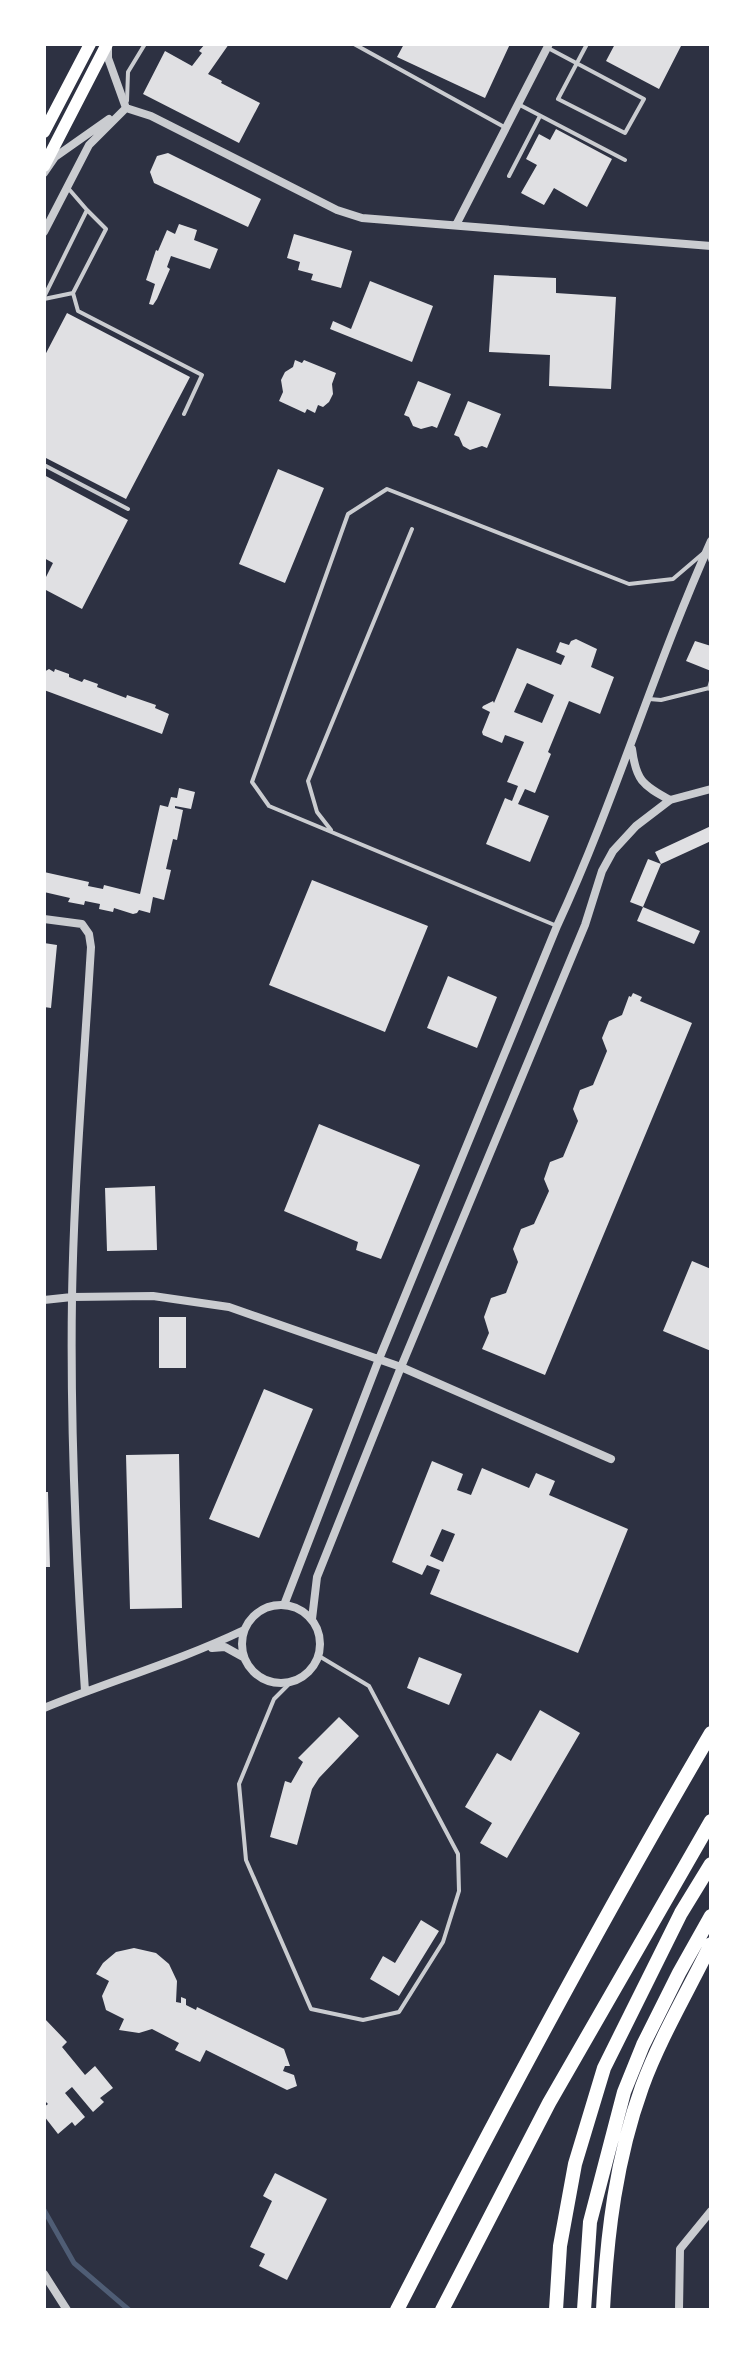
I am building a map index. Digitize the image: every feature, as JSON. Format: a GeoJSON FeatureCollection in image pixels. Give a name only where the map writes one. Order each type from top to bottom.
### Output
{"type":"FeatureCollection","features":[{"type":"Feature","properties":{"kind":"highway"},"geometry":{"type":"LineString","coordinates":[[397,2310],[557,2006],[711,1733]]}},
{"type":"Feature","properties":{"kind":"highway"},"geometry":{"type":"LineString","coordinates":[[442,2310],[549,2103],[711,1821]]}},
{"type":"Feature","properties":{"kind":"highway"},"geometry":{"type":"LineString","coordinates":[[556,2310],[560,2246],[575,2164],[604,2068],[681,1913],[711,1864]]}},
{"type":"Feature","properties":{"kind":"highway"},"geometry":{"type":"LineString","coordinates":[[584,2310],[590,2222],[624,2092],[643,2045],[711,1916]]}},
{"type":"Feature","properties":{"kind":"highway"},"geometry":{"type":"LineString","coordinates":[[603,2310],[605,2262],[615,2184],[642,2088],[711,1944]]}},
{"type":"Feature","properties":{"kind":"main road"},"geometry":{"type":"LineString","coordinates":[[44,132],[90,44]]}},
{"type":"Feature","properties":{"kind":"main road"},"geometry":{"type":"LineString","coordinates":[[44,166],[107,44]]}},
{"type":"Feature","properties":{"kind":"street"},"geometry":{"type":"LineString","coordinates":[[107,44],[108,58],[126,108]]}},
{"type":"Feature","properties":{"kind":"street"},"geometry":{"type":"LineString","coordinates":[[456,225],[548,46]]}},
{"type":"Feature","properties":{"kind":"street"},"geometry":{"type":"LineString","coordinates":[[44,173],[55,157],[126,108]]}},
{"type":"Feature","properties":{"kind":"street"},"geometry":{"type":"LineString","coordinates":[[44,232],[89,145],[126,108]]}},
{"type":"Feature","properties":{"kind":"street"},"geometry":{"type":"LineString","coordinates":[[126,108],[151,116],[337,210],[362,218],[711,246]]}},
{"type":"Feature","properties":{"kind":"street"},"geometry":{"type":"LineString","coordinates":[[284,1605],[379,1359],[557,926],[586,863],[684,601],[709,546]]}},
{"type":"Feature","properties":{"kind":"street"},"geometry":{"type":"LineString","coordinates":[[631,744],[634,771],[648,789],[670,800]]}},
{"type":"Feature","properties":{"kind":"street"},"geometry":{"type":"LineString","coordinates":[[312,1619],[317,1577],[585,925],[602,871],[613,851],[636,826],[670,800],[711,789]]}},
{"type":"Feature","properties":{"kind":"street"},"geometry":{"type":"LineString","coordinates":[[44,919],[82,924],[89,934],[91,947],[72,1297],[78,1587],[85,1691]]}},
{"type":"Feature","properties":{"kind":"street"},"geometry":{"type":"LineString","coordinates":[[44,1300],[153,1296],[229,1307],[401,1367],[611,1459]]}},
{"type":"Feature","properties":{"kind":"street"},"geometry":{"type":"LineString","coordinates":[[284,1605],[299,1609],[312,1619],[320,1637],[319,1656],[309,1673],[291,1682],[272,1683],[254,1674],[243,1657],[241,1644],[244,1630],[253,1616],[267,1607],[284,1605]]}},
{"type":"Feature","properties":{"kind":"street"},"geometry":{"type":"LineString","coordinates":[[44,1708],[203,1649],[244,1630]]}},
{"type":"Feature","properties":{"kind":"street"},"geometry":{"type":"LineString","coordinates":[[203,1649],[225,1647],[243,1657]]}},
{"type":"Feature","properties":{"kind":"street"},"geometry":{"type":"LineString","coordinates":[[679,2310],[680,2249],[711,2211]]}},
{"type":"Feature","properties":{"kind":"street"},"geometry":{"type":"LineString","coordinates":[[44,2274],[67,2310]]}},
{"type":"Feature","properties":{"kind":"lane"},"geometry":{"type":"LineString","coordinates":[[126,108],[128,72],[145,44]]}},
{"type":"Feature","properties":{"kind":"lane"},"geometry":{"type":"LineString","coordinates":[[354,44],[506,128]]}},
{"type":"Feature","properties":{"kind":"lane"},"geometry":{"type":"LineString","coordinates":[[548,46],[577,63],[644,99],[625,133],[558,99],[577,63],[587,44]]}},
{"type":"Feature","properties":{"kind":"lane"},"geometry":{"type":"LineString","coordinates":[[518,104],[625,160]]}},
{"type":"Feature","properties":{"kind":"lane"},"geometry":{"type":"LineString","coordinates":[[509,176],[540,116]]}},
{"type":"Feature","properties":{"kind":"lane"},"geometry":{"type":"LineString","coordinates":[[67,187],[106,229],[73,293],[78,311],[202,375],[184,414]]}},
{"type":"Feature","properties":{"kind":"lane"},"geometry":{"type":"LineString","coordinates":[[44,298],[87,210]]}},
{"type":"Feature","properties":{"kind":"lane"},"geometry":{"type":"LineString","coordinates":[[44,298],[73,293]]}},
{"type":"Feature","properties":{"kind":"lane"},"geometry":{"type":"LineString","coordinates":[[44,465],[128,509]]}},
{"type":"Feature","properties":{"kind":"lane"},"geometry":{"type":"LineString","coordinates":[[557,926],[269,806],[252,782],[348,514],[387,489],[629,584],[673,579],[709,546]]}},
{"type":"Feature","properties":{"kind":"lane"},"geometry":{"type":"LineString","coordinates":[[332,832],[317,812],[308,781],[412,529]]}},
{"type":"Feature","properties":{"kind":"lane"},"geometry":{"type":"LineString","coordinates":[[709,546],[711,562]]}},
{"type":"Feature","properties":{"kind":"lane"},"geometry":{"type":"LineString","coordinates":[[648,699],[661,700],[710,689],[711,681]]}},
{"type":"Feature","properties":{"kind":"lane"},"geometry":{"type":"LineString","coordinates":[[291,1682],[274,1699],[239,1784],[246,1860],[311,2009],[363,2020],[399,2012],[443,1942],[459,1891],[458,1854],[369,1686],[319,1656]]}},
{"type":"Feature","properties":{"kind":"building"},"geometry":{"type":"Polygon","coordinates":[[[205,44],[229,44],[208,74],[260,103],[239,143],[143,94],[165,51],[192,66],[205,44]]]}},
{"type":"Feature","properties":{"kind":"building"},"geometry":{"type":"Polygon","coordinates":[[[404,44],[510,44],[485,98],[397,57],[404,44]]]}},
{"type":"Feature","properties":{"kind":"building"},"geometry":{"type":"Polygon","coordinates":[[[615,44],[681,46],[659,89],[606,61],[615,44]]]}},
{"type":"Feature","properties":{"kind":"building"},"geometry":{"type":"Polygon","coordinates":[[[556,129],[612,159],[587,207],[554,188],[544,205],[521,193],[537,165],[526,159],[539,134],[550,140],[556,129]]]}},
{"type":"Feature","properties":{"kind":"building"},"geometry":{"type":"Polygon","coordinates":[[[168,153],[261,199],[248,227],[154,183],[150,172],[157,156],[168,153]]]}},
{"type":"Feature","properties":{"kind":"building"},"geometry":{"type":"Polygon","coordinates":[[[179,224],[197,230],[194,240],[218,249],[210,269],[171,256],[167,267],[170,269],[157,299],[153,305],[149,304],[155,284],[146,280],[156,250],[167,230],[175,234],[179,224]]]}},
{"type":"Feature","properties":{"kind":"building"},"geometry":{"type":"Polygon","coordinates":[[[294,234],[352,251],[341,288],[311,280],[313,274],[298,270],[300,262],[287,258],[294,234]]]}},
{"type":"Feature","properties":{"kind":"building"},"geometry":{"type":"Polygon","coordinates":[[[494,275],[556,278],[556,293],[616,297],[611,389],[549,386],[550,355],[489,352],[494,275]]]}},
{"type":"Feature","properties":{"kind":"building"},"geometry":{"type":"Polygon","coordinates":[[[370,281],[433,306],[412,362],[330,329],[333,321],[351,329],[370,281]]]}},
{"type":"Feature","properties":{"kind":"building"},"geometry":{"type":"Polygon","coordinates":[[[67,313],[190,377],[126,499],[44,457],[44,357],[67,313]]]}},
{"type":"Feature","properties":{"kind":"building"},"geometry":{"type":"Polygon","coordinates":[[[295,360],[302,363],[304,360],[336,373],[329,402],[323,407],[318,405],[315,413],[307,409],[305,413],[279,401],[283,392],[281,380],[295,360]]]}},
{"type":"Feature","properties":{"kind":"building"},"geometry":{"type":"Polygon","coordinates":[[[418,381],[451,394],[437,428],[413,426],[409,417],[404,415],[418,381]]]}},
{"type":"Feature","properties":{"kind":"building"},"geometry":{"type":"Polygon","coordinates":[[[468,401],[501,414],[487,448],[482,446],[470,450],[454,435],[468,401]]]}},
{"type":"Feature","properties":{"kind":"building"},"geometry":{"type":"Polygon","coordinates":[[[278,469],[324,488],[285,583],[239,564],[278,469]]]}},
{"type":"Feature","properties":{"kind":"building"},"geometry":{"type":"Polygon","coordinates":[[[44,475],[128,520],[82,609],[44,589],[44,581],[53,563],[44,558],[44,475]]]}},
{"type":"Feature","properties":{"kind":"building"},"geometry":{"type":"Polygon","coordinates":[[[576,639],[597,649],[591,667],[614,677],[600,714],[569,701],[535,793],[525,789],[518,804],[549,816],[530,862],[486,844],[505,798],[512,801],[518,786],[507,782],[524,742],[505,735],[502,743],[483,735],[490,712],[482,708],[494,703],[517,648],[561,665],[565,656],[556,652],[560,642],[569,645],[576,639]],[[527,683],[514,712],[542,723],[554,695],[527,683]]]}},
{"type":"Feature","properties":{"kind":"building"},"geometry":{"type":"Polygon","coordinates":[[[695,641],[711,646],[711,671],[686,661],[695,641]]]}},
{"type":"Feature","properties":{"kind":"building"},"geometry":{"type":"Polygon","coordinates":[[[49,669],[54,672],[55,669],[126,698],[127,695],[156,705],[155,708],[169,714],[162,734],[44,690],[44,672],[49,669]]]}},
{"type":"Feature","properties":{"kind":"building"},"geometry":{"type":"Polygon","coordinates":[[[179,788],[195,792],[191,809],[175,806],[183,810],[177,840],[173,839],[166,869],[171,870],[164,900],[153,897],[150,913],[139,910],[133,914],[114,908],[113,912],[99,909],[100,904],[68,902],[70,898],[44,892],[44,872],[89,882],[88,886],[103,889],[104,885],[140,894],[160,805],[168,807],[171,797],[177,798],[179,788]]]}},
{"type":"Feature","properties":{"kind":"building"},"geometry":{"type":"Polygon","coordinates":[[[711,826],[711,841],[661,864],[655,852],[711,826]]]}},
{"type":"Feature","properties":{"kind":"building"},"geometry":{"type":"Polygon","coordinates":[[[648,859],[661,864],[643,907],[630,902],[648,859]]]}},
{"type":"Feature","properties":{"kind":"building"},"geometry":{"type":"Polygon","coordinates":[[[312,880],[428,926],[385,1032],[269,985],[312,880]]]}},
{"type":"Feature","properties":{"kind":"building"},"geometry":{"type":"Polygon","coordinates":[[[643,907],[700,931],[694,944],[637,921],[643,907]]]}},
{"type":"Feature","properties":{"kind":"building"},"geometry":{"type":"Polygon","coordinates":[[[44,943],[57,945],[51,1008],[44,1007],[44,943]]]}},
{"type":"Feature","properties":{"kind":"building"},"geometry":{"type":"Polygon","coordinates":[[[448,976],[497,997],[477,1048],[427,1028],[448,976]]]}},
{"type":"Feature","properties":{"kind":"building"},"geometry":{"type":"Polygon","coordinates":[[[633,993],[642,997],[640,1001],[692,1023],[545,1375],[482,1349],[489,1333],[484,1317],[491,1298],[506,1293],[518,1262],[513,1249],[521,1229],[534,1224],[549,1191],[544,1179],[550,1162],[563,1157],[578,1121],[573,1109],[580,1090],[593,1085],[607,1051],[602,1038],[609,1021],[622,1015],[633,993]]]}},
{"type":"Feature","properties":{"kind":"building"},"geometry":{"type":"Polygon","coordinates":[[[319,1124],[420,1165],[381,1259],[356,1250],[358,1242],[284,1211],[319,1124]]]}},
{"type":"Feature","properties":{"kind":"building"},"geometry":{"type":"Polygon","coordinates":[[[155,1186],[157,1250],[107,1251],[105,1188],[155,1186]]]}},
{"type":"Feature","properties":{"kind":"building"},"geometry":{"type":"Polygon","coordinates":[[[692,1261],[711,1269],[711,1351],[663,1331],[692,1261]]]}},
{"type":"Feature","properties":{"kind":"building"},"geometry":{"type":"Polygon","coordinates":[[[159,1317],[186,1317],[186,1368],[159,1368],[159,1317]]]}},
{"type":"Feature","properties":{"kind":"building"},"geometry":{"type":"Polygon","coordinates":[[[264,1389],[313,1409],[259,1538],[209,1519],[264,1389]]]}},
{"type":"Feature","properties":{"kind":"building"},"geometry":{"type":"Polygon","coordinates":[[[179,1454],[182,1608],[130,1609],[126,1455],[179,1454]]]}},
{"type":"Feature","properties":{"kind":"building"},"geometry":{"type":"Polygon","coordinates":[[[432,1461],[463,1474],[457,1490],[471,1495],[482,1468],[529,1488],[536,1473],[555,1481],[549,1495],[628,1529],[578,1653],[430,1594],[440,1570],[427,1565],[422,1575],[392,1562],[432,1461]],[[442,1529],[430,1556],[443,1562],[455,1534],[442,1529]]]}},
{"type":"Feature","properties":{"kind":"building"},"geometry":{"type":"Polygon","coordinates":[[[44,1492],[48,1492],[50,1567],[44,1567],[44,1492]]]}},
{"type":"Feature","properties":{"kind":"building"},"geometry":{"type":"Polygon","coordinates":[[[419,1657],[462,1674],[449,1705],[407,1688],[419,1657]]]}},
{"type":"Feature","properties":{"kind":"building"},"geometry":{"type":"Polygon","coordinates":[[[540,1710],[580,1733],[507,1858],[480,1843],[492,1823],[465,1807],[497,1753],[511,1761],[540,1710]]]}},
{"type":"Feature","properties":{"kind":"building"},"geometry":{"type":"Polygon","coordinates":[[[339,1717],[359,1736],[312,1789],[297,1845],[270,1837],[285,1781],[291,1783],[303,1762],[298,1758],[339,1717]]]}},
{"type":"Feature","properties":{"kind":"building"},"geometry":{"type":"Polygon","coordinates":[[[421,1920],[439,1931],[399,1996],[370,1979],[383,1956],[395,1963],[421,1920]]]}},
{"type":"Feature","properties":{"kind":"building"},"geometry":{"type":"Polygon","coordinates":[[[134,1948],[156,1953],[169,1964],[177,1981],[176,2002],[181,2003],[181,1997],[186,1999],[186,2005],[196,2010],[197,2007],[284,2049],[290,2066],[285,2066],[283,2071],[294,2075],[297,2086],[287,2090],[206,2050],[200,2062],[175,2050],[179,2043],[152,2029],[139,2033],[119,2030],[124,2019],[106,2010],[102,1996],[109,1981],[96,1974],[116,1952],[134,1948]]]}},
{"type":"Feature","properties":{"kind":"building"},"geometry":{"type":"Polygon","coordinates":[[[44,2018],[67,2042],[62,2047],[85,2075],[95,2066],[113,2088],[100,2098],[104,2102],[93,2112],[72,2087],[65,2093],[85,2117],[75,2126],[72,2122],[58,2134],[44,2116],[44,2107],[48,2104],[44,2100],[44,2018]]]}},
{"type":"Feature","properties":{"kind":"building"},"geometry":{"type":"Polygon","coordinates":[[[275,2173],[327,2199],[287,2280],[259,2266],[265,2254],[250,2247],[272,2201],[263,2196],[275,2173]]]}},
{"type":"Feature","properties":{"kind":"waterway"},"geometry":{"type":"LineString","coordinates":[[44,2210],[74,2263],[129,2310]]}}]}
